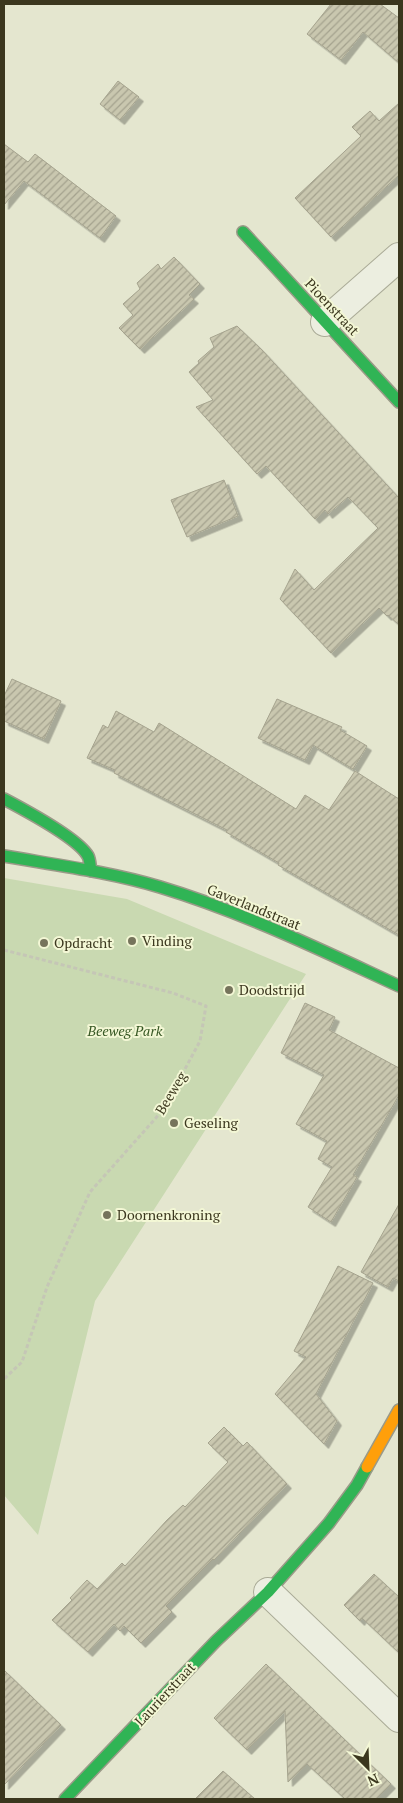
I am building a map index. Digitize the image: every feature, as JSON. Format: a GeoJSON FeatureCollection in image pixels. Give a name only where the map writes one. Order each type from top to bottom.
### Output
{"type":"FeatureCollection","features":[{"type":"Feature","properties":{"kind":"street","name":"Pioenstraat"},"geometry":{"type":"LineString","coordinates":[[243,232],[399,402]]}},
{"type":"Feature","properties":{"kind":"street"},"geometry":{"type":"LineString","coordinates":[[325,322],[399,257]]}},
{"type":"Feature","properties":{"kind":"street"},"geometry":{"type":"LineString","coordinates":[[4,799],[25,810],[76,843],[87,855],[92,871]]}},
{"type":"Feature","properties":{"kind":"street","name":"Gaverlandstraat"},"geometry":{"type":"LineString","coordinates":[[4,856],[92,871],[160,887],[243,916],[399,986]]}},
{"type":"Feature","properties":{"kind":"street","name":"Laurierstraat"},"geometry":{"type":"LineString","coordinates":[[65,1799],[216,1641],[268,1592],[329,1523],[357,1485],[399,1410]]}},
{"type":"Feature","properties":{"kind":"street"},"geometry":{"type":"LineString","coordinates":[[268,1592],[399,1718]]}},
{"type":"Feature","properties":{"kind":"path","name":"Beeweg"},"geometry":{"type":"LineString","coordinates":[[4,950],[173,993],[206,1006],[200,1041],[164,1110],[90,1192],[47,1287],[22,1362],[4,1379]]}},
{"type":"Feature","properties":{"kind":"green space","name":"Beeweg Park"},"geometry":{"type":"Polygon","coordinates":[[[4,878],[127,899],[306,974],[95,1301],[38,1535],[4,1495],[4,878]]]}},
{"type":"Feature","properties":{"kind":"building"},"geometry":{"type":"Polygon","coordinates":[[[331,4],[380,4],[399,18],[399,63],[363,32],[341,60],[307,34],[331,4]]]}},
{"type":"Feature","properties":{"kind":"building"},"geometry":{"type":"Polygon","coordinates":[[[118,81],[139,97],[120,120],[100,104],[118,81]]]}},
{"type":"Feature","properties":{"kind":"building"},"geometry":{"type":"Polygon","coordinates":[[[399,103],[399,175],[331,237],[295,198],[361,136],[352,127],[370,111],[379,121],[399,103]]]}},
{"type":"Feature","properties":{"kind":"building"},"geometry":{"type":"Polygon","coordinates":[[[4,144],[28,162],[35,154],[116,216],[100,238],[24,181],[4,205],[4,144]]]}},
{"type":"Feature","properties":{"kind":"building"},"geometry":{"type":"Polygon","coordinates":[[[174,257],[200,284],[189,295],[194,299],[140,349],[119,328],[133,315],[123,304],[140,289],[137,283],[158,264],[161,269],[174,257]]]}},
{"type":"Feature","properties":{"kind":"building"},"geometry":{"type":"Polygon","coordinates":[[[237,326],[262,350],[399,498],[399,625],[379,608],[331,653],[280,599],[295,569],[314,590],[378,528],[348,497],[328,514],[325,510],[315,519],[266,466],[257,474],[196,407],[213,400],[189,372],[214,347],[210,338],[237,326]]]}},
{"type":"Feature","properties":{"kind":"building"},"geometry":{"type":"Polygon","coordinates":[[[224,480],[238,516],[187,537],[171,500],[224,480]]]}},
{"type":"Feature","properties":{"kind":"building"},"geometry":{"type":"Polygon","coordinates":[[[12,679],[61,701],[44,739],[4,721],[4,696],[12,679]]]}},
{"type":"Feature","properties":{"kind":"building"},"geometry":{"type":"Polygon","coordinates":[[[277,699],[342,727],[340,730],[367,746],[353,769],[313,745],[305,760],[258,738],[277,699]]]}},
{"type":"Feature","properties":{"kind":"building"},"geometry":{"type":"Polygon","coordinates":[[[116,711],[154,732],[159,723],[296,809],[305,795],[329,810],[355,771],[399,799],[399,935],[278,865],[279,863],[226,832],[227,830],[114,773],[115,770],[87,758],[103,725],[108,728],[116,711]]]}},
{"type":"Feature","properties":{"kind":"building"},"geometry":{"type":"Polygon","coordinates":[[[305,1003],[335,1017],[329,1030],[399,1068],[399,1095],[353,1175],[357,1177],[331,1222],[308,1207],[332,1167],[318,1159],[327,1141],[296,1124],[324,1075],[281,1053],[305,1003]]]}},
{"type":"Feature","properties":{"kind":"building"},"geometry":{"type":"Polygon","coordinates":[[[399,1204],[399,1281],[393,1278],[388,1287],[361,1272],[399,1204]]]}},
{"type":"Feature","properties":{"kind":"building"},"geometry":{"type":"Polygon","coordinates":[[[338,1266],[373,1283],[316,1394],[337,1421],[324,1444],[275,1394],[306,1357],[294,1351],[338,1266]]]}},
{"type":"Feature","properties":{"kind":"building"},"geometry":{"type":"Polygon","coordinates":[[[224,1427],[243,1446],[247,1442],[287,1484],[214,1560],[166,1606],[172,1612],[141,1643],[124,1626],[120,1631],[114,1624],[88,1652],[52,1620],[72,1600],[70,1598],[87,1580],[97,1589],[122,1563],[125,1566],[167,1520],[183,1505],[185,1507],[228,1462],[208,1443],[224,1427]]]}},
{"type":"Feature","properties":{"kind":"building"},"geometry":{"type":"Polygon","coordinates":[[[374,1574],[399,1597],[399,1653],[362,1618],[360,1621],[344,1605],[374,1574]]]}},
{"type":"Feature","properties":{"kind":"building"},"geometry":{"type":"Polygon","coordinates":[[[266,1664],[391,1784],[376,1799],[345,1799],[307,1764],[288,1782],[285,1711],[247,1750],[214,1718],[266,1664]]]}},
{"type":"Feature","properties":{"kind":"building"},"geometry":{"type":"Polygon","coordinates":[[[4,1670],[61,1725],[4,1785],[4,1670]]]}},
{"type":"Feature","properties":{"kind":"building"},"geometry":{"type":"Polygon","coordinates":[[[223,1771],[255,1799],[195,1799],[223,1771]]]}},
{"type":"Feature","properties":{"kind":"traffic: fast"},"geometry":{"type":"LineString","coordinates":[[243,232],[399,402]]}},
{"type":"Feature","properties":{"kind":"traffic: fast"},"geometry":{"type":"LineString","coordinates":[[4,799],[49,824],[73,841],[88,856],[91,871]]}},
{"type":"Feature","properties":{"kind":"traffic: fast"},"geometry":{"type":"LineString","coordinates":[[4,856],[122,877],[191,897],[281,932],[399,986]]}},
{"type":"Feature","properties":{"kind":"traffic: fast"},"geometry":{"type":"LineString","coordinates":[[65,1799],[216,1641],[268,1592],[329,1523],[357,1485],[367,1467]]}},
{"type":"Feature","properties":{"kind":"traffic: slow"},"geometry":{"type":"LineString","coordinates":[[367,1467],[399,1410]]}},
{"type":"Feature","properties":{"kind":"place","name":"Vinding"},"geometry":{"type":"Point","coordinates":[132,941]}},
{"type":"Feature","properties":{"kind":"place","name":"Opdracht"},"geometry":{"type":"Point","coordinates":[44,943]}},
{"type":"Feature","properties":{"kind":"place","name":"Doodstrijd"},"geometry":{"type":"Point","coordinates":[229,990]}},
{"type":"Feature","properties":{"kind":"place","name":"Geseling"},"geometry":{"type":"Point","coordinates":[174,1123]}},
{"type":"Feature","properties":{"kind":"place","name":"Doornenkroning"},"geometry":{"type":"Point","coordinates":[107,1215]}}]}
